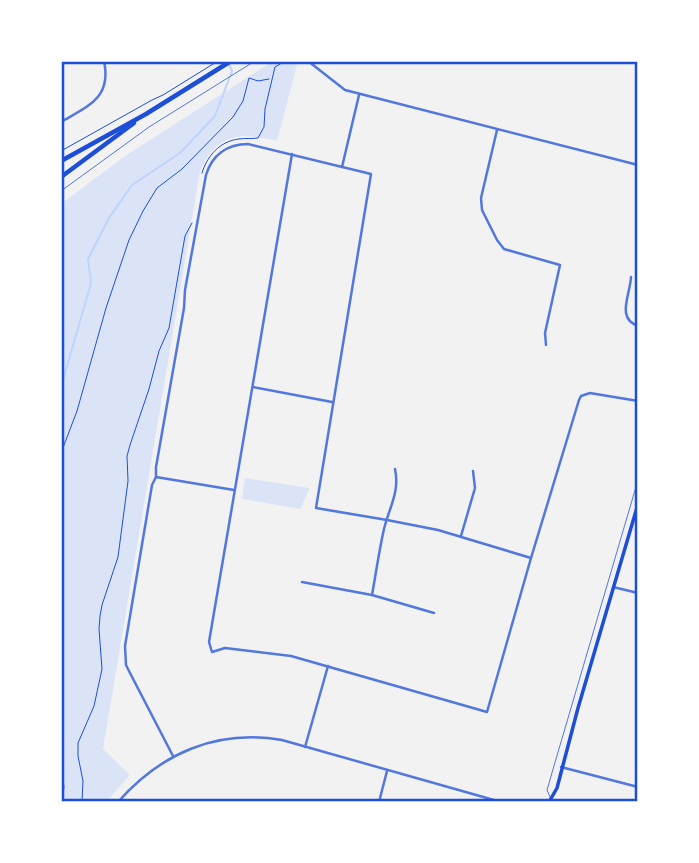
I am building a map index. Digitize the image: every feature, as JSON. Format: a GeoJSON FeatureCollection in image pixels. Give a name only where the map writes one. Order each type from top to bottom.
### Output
{"type":"FeatureCollection","features":[{"type":"Feature","properties":{"kind":"highway"},"geometry":{"type":"LineString","coordinates":[[61,161],[146,114],[231,61]]}},
{"type":"Feature","properties":{"kind":"highway"},"geometry":{"type":"LineString","coordinates":[[61,177],[146,114]]}},
{"type":"Feature","properties":{"kind":"main road"},"geometry":{"type":"LineString","coordinates":[[549,800],[557,788],[638,504]]}},
{"type":"Feature","properties":{"kind":"street"},"geometry":{"type":"LineString","coordinates":[[61,122],[99,98],[106,82],[104,61]]}},
{"type":"Feature","properties":{"kind":"street"},"geometry":{"type":"LineString","coordinates":[[308,61],[345,90],[359,95],[638,165]]}},
{"type":"Feature","properties":{"kind":"street"},"geometry":{"type":"LineString","coordinates":[[342,167],[359,95]]}},
{"type":"Feature","properties":{"kind":"street"},"geometry":{"type":"LineString","coordinates":[[497,130],[481,198],[482,210],[504,249],[560,265],[545,333],[546,345]]}},
{"type":"Feature","properties":{"kind":"street"},"geometry":{"type":"LineString","coordinates":[[173,756],[130,673],[125,654],[206,176],[211,163],[222,151],[235,145],[248,144],[371,174],[316,508],[461,536],[531,558]]}},
{"type":"Feature","properties":{"kind":"street"},"geometry":{"type":"LineString","coordinates":[[292,154],[209,642],[212,652],[225,648],[281,654],[487,712],[579,400],[581,396],[590,393],[638,401]]}},
{"type":"Feature","properties":{"kind":"street"},"geometry":{"type":"LineString","coordinates":[[631,277],[625,318],[638,326]]}},
{"type":"Feature","properties":{"kind":"street"},"geometry":{"type":"LineString","coordinates":[[253,387],[333,402]]}},
{"type":"Feature","properties":{"kind":"street"},"geometry":{"type":"LineString","coordinates":[[372,595],[398,481],[395,469]]}},
{"type":"Feature","properties":{"kind":"street"},"geometry":{"type":"LineString","coordinates":[[461,536],[475,488],[473,471]]}},
{"type":"Feature","properties":{"kind":"street"},"geometry":{"type":"LineString","coordinates":[[156,477],[234,490]]}},
{"type":"Feature","properties":{"kind":"street"},"geometry":{"type":"LineString","coordinates":[[302,582],[372,595],[434,613]]}},
{"type":"Feature","properties":{"kind":"street"},"geometry":{"type":"LineString","coordinates":[[613,587],[638,593]]}},
{"type":"Feature","properties":{"kind":"street"},"geometry":{"type":"LineString","coordinates":[[305,747],[328,666]]}},
{"type":"Feature","properties":{"kind":"street"},"geometry":{"type":"LineString","coordinates":[[118,802],[140,779],[173,756],[202,745],[235,738],[264,737],[501,802]]}},
{"type":"Feature","properties":{"kind":"street"},"geometry":{"type":"LineString","coordinates":[[561,767],[638,787]]}},
{"type":"Feature","properties":{"kind":"street"},"geometry":{"type":"LineString","coordinates":[[379,802],[388,770]]}},
{"type":"Feature","properties":{"kind":"lane"},"geometry":{"type":"LineString","coordinates":[[61,191],[149,127],[255,61]]}},
{"type":"Feature","properties":{"kind":"lane"},"geometry":{"type":"LineString","coordinates":[[549,800],[547,790],[638,480]]}},
{"type":"Feature","properties":{"kind":"lane"},"geometry":{"type":"LineString","coordinates":[[571,706],[578,708]]}},
{"type":"Feature","properties":{"kind":"path"},"geometry":{"type":"LineString","coordinates":[[61,151],[218,61]]}},
{"type":"Feature","properties":{"kind":"path"},"geometry":{"type":"LineString","coordinates":[[202,172],[211,154],[223,144],[240,138],[258,138],[262,132],[275,67],[285,61]]}},
{"type":"Feature","properties":{"kind":"path"},"geometry":{"type":"LineString","coordinates":[[61,453],[77,411],[106,308],[129,240],[143,211],[157,188],[182,169],[233,117],[243,101],[249,78],[258,81],[271,79]]}},
{"type":"Feature","properties":{"kind":"path"},"geometry":{"type":"LineString","coordinates":[[82,802],[83,780],[78,743],[94,706],[102,669],[100,616],[118,557],[128,481],[127,456],[159,351],[169,328],[185,236],[193,221]]}},
{"type":"Feature","properties":{"kind":"path"},"geometry":{"type":"LineString","coordinates":[[61,625],[61,653]]}},
{"type":"Feature","properties":{"kind":"path"},"geometry":{"type":"LineString","coordinates":[[61,757],[64,788],[61,798]]}},
{"type":"Feature","properties":{"kind":"shaded area"},"geometry":{"type":"Polygon","coordinates":[[[273,61],[293,61],[297,65],[277,141],[252,137],[231,138],[214,149],[200,171],[103,749],[130,775],[106,802],[61,802],[61,204],[125,156],[273,61]]]}},
{"type":"Feature","properties":{"kind":"shaded area"},"geometry":{"type":"Polygon","coordinates":[[[245,478],[309,488],[301,509],[242,499],[245,478]]]}},
{"type":"Feature","properties":{"kind":"waterway"},"geometry":{"type":"LineString","coordinates":[[61,387],[91,283],[88,259],[109,218],[132,185],[180,153],[215,116],[232,71],[229,64]]}}]}
